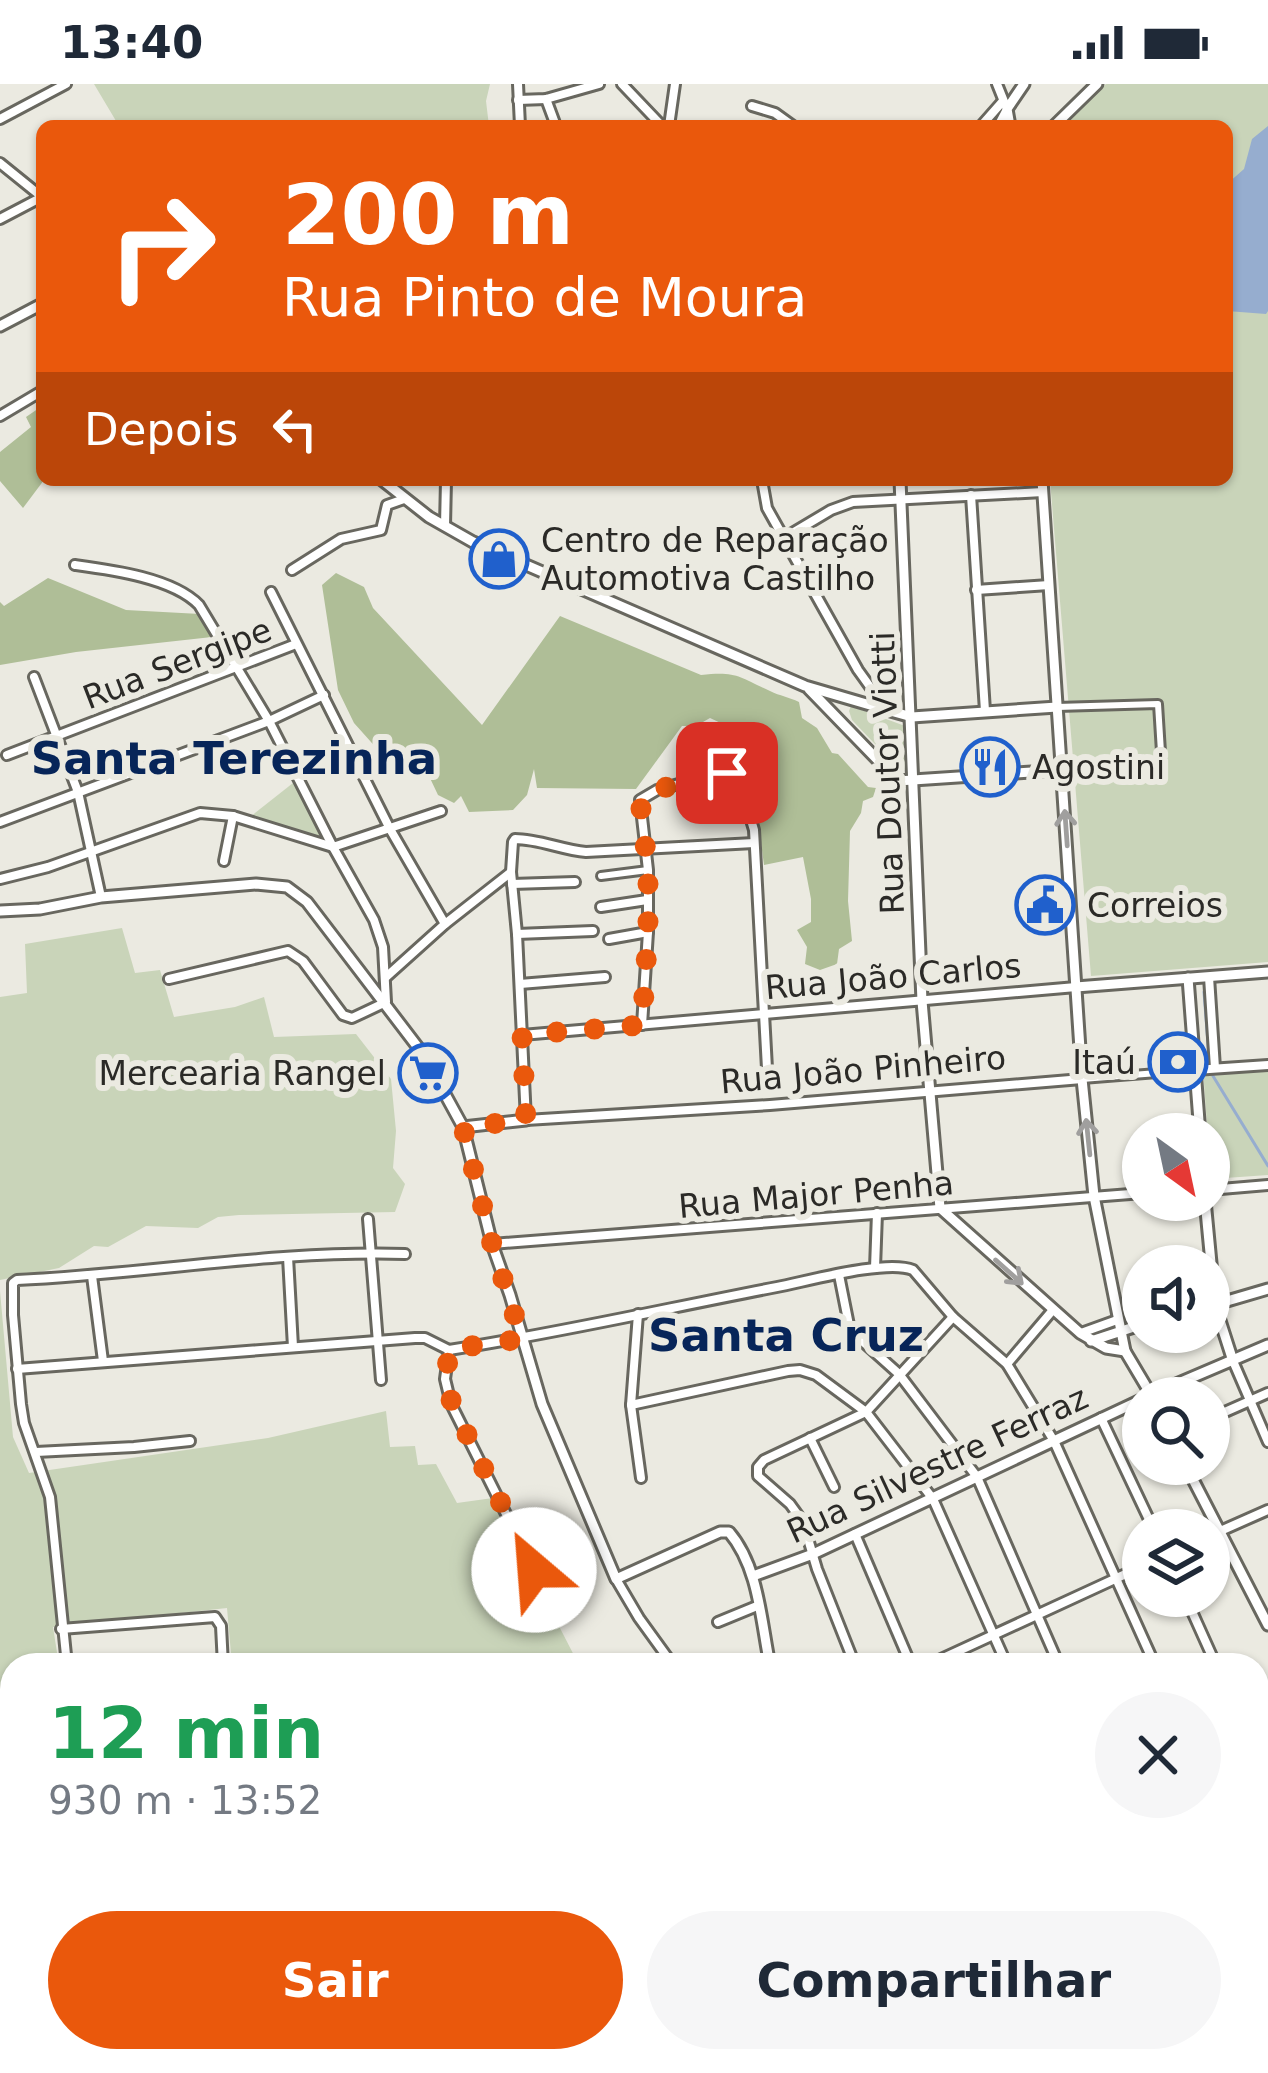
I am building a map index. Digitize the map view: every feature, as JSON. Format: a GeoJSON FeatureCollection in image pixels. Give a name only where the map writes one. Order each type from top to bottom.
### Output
{"type":"FeatureCollection","features":[{"type":"Feature","properties":{"kind":"street"},"geometry":{"type":"LineString","coordinates":[[0,118],[66,84]]}},
{"type":"Feature","properties":{"kind":"street"},"geometry":{"type":"LineString","coordinates":[[518,84],[520,120]]}},
{"type":"Feature","properties":{"kind":"street"},"geometry":{"type":"LineString","coordinates":[[518,100],[599,84]]}},
{"type":"Feature","properties":{"kind":"street"},"geometry":{"type":"LineString","coordinates":[[622,84],[660,120]]}},
{"type":"Feature","properties":{"kind":"street"},"geometry":{"type":"LineString","coordinates":[[667,120],[675,84]]}},
{"type":"Feature","properties":{"kind":"street"},"geometry":{"type":"LineString","coordinates":[[997,84],[1009,120]]}},
{"type":"Feature","properties":{"kind":"street"},"geometry":{"type":"LineString","coordinates":[[988,120],[1024,84]]}},
{"type":"Feature","properties":{"kind":"street"},"geometry":{"type":"LineString","coordinates":[[1060,120],[1097,84]]}},
{"type":"Feature","properties":{"kind":"street"},"geometry":{"type":"LineString","coordinates":[[546,98],[554,120]]}},
{"type":"Feature","properties":{"kind":"street"},"geometry":{"type":"LineString","coordinates":[[1000,120],[1005,105]]}},
{"type":"Feature","properties":{"kind":"street"},"geometry":{"type":"LineString","coordinates":[[752,106],[785,120]]}},
{"type":"Feature","properties":{"kind":"street"},"geometry":{"type":"LineString","coordinates":[[0,163],[36,192]]}},
{"type":"Feature","properties":{"kind":"street"},"geometry":{"type":"LineString","coordinates":[[0,219],[36,200]]}},
{"type":"Feature","properties":{"kind":"street"},"geometry":{"type":"LineString","coordinates":[[0,326],[36,307]]}},
{"type":"Feature","properties":{"kind":"street"},"geometry":{"type":"LineString","coordinates":[[0,416],[36,395]]}},
{"type":"Feature","properties":{"kind":"street"},"geometry":{"type":"LineString","coordinates":[[389,486],[472,542],[805,686],[887,710],[912,717],[1158,704],[1162,768],[898,782]]}},
{"type":"Feature","properties":{"kind":"street"},"geometry":{"type":"LineString","coordinates":[[445,526],[446,486]]}},
{"type":"Feature","properties":{"kind":"street"},"geometry":{"type":"LineString","coordinates":[[763,486],[766,508],[858,670],[887,710]]}},
{"type":"Feature","properties":{"kind":"street","name":"Rua Doutor Viotti"},"geometry":{"type":"LineString","coordinates":[[901,486],[922,1001],[940,1208]]}},
{"type":"Feature","properties":{"kind":"street"},"geometry":{"type":"LineString","coordinates":[[784,538],[843,504],[1042,486],[1082,1079],[1094,1196],[1122,1340]]}},
{"type":"Feature","properties":{"kind":"street"},"geometry":{"type":"LineString","coordinates":[[970,495],[985,711]]}},
{"type":"Feature","properties":{"kind":"street"},"geometry":{"type":"LineString","coordinates":[[292,570],[341,539],[382,530],[387,505],[404,499]]}},
{"type":"Feature","properties":{"kind":"street"},"geometry":{"type":"LineString","coordinates":[[75,565],[166,585],[192,598],[269,721],[374,920],[383,947],[386,1002]]}},
{"type":"Feature","properties":{"kind":"street"},"geometry":{"type":"LineString","coordinates":[[976,590],[1049,585]]}},
{"type":"Feature","properties":{"kind":"street"},"geometry":{"type":"LineString","coordinates":[[271,592],[390,830],[445,924]]}},
{"type":"Feature","properties":{"kind":"street","name":"Rua Sergipe"},"geometry":{"type":"LineString","coordinates":[[7,755],[296,644]]}},
{"type":"Feature","properties":{"kind":"street"},"geometry":{"type":"LineString","coordinates":[[34,676],[78,792],[101,897]]}},
{"type":"Feature","properties":{"kind":"street"},"geometry":{"type":"LineString","coordinates":[[805,686],[915,797]]}},
{"type":"Feature","properties":{"kind":"street"},"geometry":{"type":"LineString","coordinates":[[0,822],[269,721],[324,695]]}},
{"type":"Feature","properties":{"kind":"street"},"geometry":{"type":"LineString","coordinates":[[836,716],[837,708],[848,698]]}},
{"type":"Feature","properties":{"kind":"street"},"geometry":{"type":"LineString","coordinates":[[707,734],[740,766],[749,788],[746,803]]}},
{"type":"Feature","properties":{"kind":"street"},"geometry":{"type":"LineString","coordinates":[[642,1025],[648,870],[641,797],[718,772],[731,776],[752,819],[767,1087]]}},
{"type":"Feature","properties":{"kind":"street"},"geometry":{"type":"LineString","coordinates":[[0,879],[48,867],[188,816],[233,816],[333,847],[441,811]]}},
{"type":"Feature","properties":{"kind":"street"},"geometry":{"type":"LineString","coordinates":[[224,861],[233,816]]}},
{"type":"Feature","properties":{"kind":"street"},"geometry":{"type":"LineString","coordinates":[[526,1120],[511,872],[511,848],[519,838],[562,850],[600,852],[754,843]]}},
{"type":"Feature","properties":{"kind":"street"},"geometry":{"type":"LineString","coordinates":[[601,876],[648,870]]}},
{"type":"Feature","properties":{"kind":"street"},"geometry":{"type":"LineString","coordinates":[[386,977],[511,872]]}},
{"type":"Feature","properties":{"kind":"street"},"geometry":{"type":"LineString","coordinates":[[512,884],[575,883]]}},
{"type":"Feature","properties":{"kind":"street"},"geometry":{"type":"LineString","coordinates":[[0,911],[256,884],[287,887],[308,902],[423,1054],[463,1127],[492,1244],[557,1444],[616,1579],[664,1653]]}},
{"type":"Feature","properties":{"kind":"street"},"geometry":{"type":"LineString","coordinates":[[601,907],[647,900]]}},
{"type":"Feature","properties":{"kind":"street"},"geometry":{"type":"LineString","coordinates":[[518,934],[593,932]]}},
{"type":"Feature","properties":{"kind":"street"},"geometry":{"type":"LineString","coordinates":[[609,939],[648,932]]}},
{"type":"Feature","properties":{"kind":"street"},"geometry":{"type":"LineString","coordinates":[[169,979],[287,950],[298,956],[343,1016],[352,1018],[386,1002]]}},
{"type":"Feature","properties":{"kind":"street","name":"Rua João Carlos"},"geometry":{"type":"LineString","coordinates":[[522,1035],[1268,972]]}},
{"type":"Feature","properties":{"kind":"street"},"geometry":{"type":"LineString","coordinates":[[1209,976],[1215,1068]]}},
{"type":"Feature","properties":{"kind":"street"},"geometry":{"type":"LineString","coordinates":[[520,984],[605,977]]}},
{"type":"Feature","properties":{"kind":"street"},"geometry":{"type":"LineString","coordinates":[[1188,978],[1198,1113]]}},
{"type":"Feature","properties":{"kind":"street","name":"Rua João Pinheiro"},"geometry":{"type":"LineString","coordinates":[[463,1127],[1268,1065]]}},
{"type":"Feature","properties":{"kind":"street"},"geometry":{"type":"LineString","coordinates":[[1230,1188],[1268,1185]]}},
{"type":"Feature","properties":{"kind":"street","name":"Rua Major Penha"},"geometry":{"type":"LineString","coordinates":[[492,1244],[1122,1194]]}},
{"type":"Feature","properties":{"kind":"street"},"geometry":{"type":"LineString","coordinates":[[940,1208],[1080,1334],[1122,1351]]}},
{"type":"Feature","properties":{"kind":"street"},"geometry":{"type":"LineString","coordinates":[[875,1268],[877,1214]]}},
{"type":"Feature","properties":{"kind":"street"},"geometry":{"type":"LineString","coordinates":[[368,1219],[381,1380]]}},
{"type":"Feature","properties":{"kind":"street"},"geometry":{"type":"LineString","coordinates":[[65,1653],[50,1498],[25,1424],[17,1369],[11,1288],[17,1280],[288,1257],[405,1254]]}},
{"type":"Feature","properties":{"kind":"street"},"geometry":{"type":"LineString","coordinates":[[288,1257],[292,1347]]}},
{"type":"Feature","properties":{"kind":"street"},"geometry":{"type":"LineString","coordinates":[[17,1369],[377,1340],[425,1338],[449,1349],[900,1265],[913,1270],[953,1317],[1007,1364],[1054,1441],[1149,1653]]}},
{"type":"Feature","properties":{"kind":"street"},"geometry":{"type":"LineString","coordinates":[[839,1275],[850,1330],[899,1374],[976,1477],[1053,1653]]}},
{"type":"Feature","properties":{"kind":"street"},"geometry":{"type":"LineString","coordinates":[[92,1276],[103,1361]]}},
{"type":"Feature","properties":{"kind":"street"},"geometry":{"type":"LineString","coordinates":[[1230,1300],[1268,1289]]}},
{"type":"Feature","properties":{"kind":"street"},"geometry":{"type":"LineString","coordinates":[[1007,1364],[1052,1311]]}},
{"type":"Feature","properties":{"kind":"street"},"geometry":{"type":"LineString","coordinates":[[638,1314],[632,1406],[640,1478]]}},
{"type":"Feature","properties":{"kind":"street"},"geometry":{"type":"LineString","coordinates":[[850,1653],[798,1511],[758,1476],[758,1467],[866,1412],[953,1317]]}},
{"type":"Feature","properties":{"kind":"street"},"geometry":{"type":"LineString","coordinates":[[1091,1341],[1118,1326]]}},
{"type":"Feature","properties":{"kind":"street"},"geometry":{"type":"LineString","coordinates":[[1080,1334],[1122,1326]]}},
{"type":"Feature","properties":{"kind":"street","name":"Rua Silvestre Ferraz"},"geometry":{"type":"LineString","coordinates":[[1196,1377],[1268,1345]]}},
{"type":"Feature","properties":{"kind":"street"},"geometry":{"type":"LineString","coordinates":[[449,1349],[446,1379],[452,1404],[534,1570]]}},
{"type":"Feature","properties":{"kind":"street"},"geometry":{"type":"LineString","coordinates":[[1230,1353],[1268,1442]]}},
{"type":"Feature","properties":{"kind":"street"},"geometry":{"type":"LineString","coordinates":[[632,1406],[800,1370],[816,1375],[866,1412],[933,1499],[1002,1653]]}},
{"type":"Feature","properties":{"kind":"street"},"geometry":{"type":"LineString","coordinates":[[1230,1410],[1268,1394]]}},
{"type":"Feature","properties":{"kind":"street","name":"Rua Silvestre Ferraz"},"geometry":{"type":"LineString","coordinates":[[752,1576],[813,1554],[1122,1409]]}},
{"type":"Feature","properties":{"kind":"street"},"geometry":{"type":"LineString","coordinates":[[1101,1418],[1144,1509]]}},
{"type":"Feature","properties":{"kind":"street"},"geometry":{"type":"LineString","coordinates":[[810,1438],[834,1487]]}},
{"type":"Feature","properties":{"kind":"street"},"geometry":{"type":"LineString","coordinates":[[36,1452],[190,1441]]}},
{"type":"Feature","properties":{"kind":"street"},"geometry":{"type":"LineString","coordinates":[[1230,1527],[1268,1510]]}},
{"type":"Feature","properties":{"kind":"street"},"geometry":{"type":"LineString","coordinates":[[616,1579],[729,1532],[752,1576],[768,1653]]}},
{"type":"Feature","properties":{"kind":"street"},"geometry":{"type":"LineString","coordinates":[[855,1534],[905,1653]]}},
{"type":"Feature","properties":{"kind":"street"},"geometry":{"type":"LineString","coordinates":[[1230,1562],[1267,1622]]}},
{"type":"Feature","properties":{"kind":"street"},"geometry":{"type":"LineString","coordinates":[[954,1653],[1122,1575]]}},
{"type":"Feature","properties":{"kind":"street"},"geometry":{"type":"LineString","coordinates":[[718,1622],[758,1606]]}},
{"type":"Feature","properties":{"kind":"street"},"geometry":{"type":"LineString","coordinates":[[61,1629],[212,1617],[220,1626],[222,1653]]}},
{"type":"Feature","properties":{"kind":"street"},"geometry":{"type":"LineString","coordinates":[[1194,1617],[1211,1653]]}},
{"type":"Feature","properties":{"kind":"green space"},"geometry":{"type":"Polygon","coordinates":[[[94,84],[490,84],[488,120],[115,120],[94,84]]]}},
{"type":"Feature","properties":{"kind":"green space"},"geometry":{"type":"Polygon","coordinates":[[[1106,84],[1268,84],[1268,962],[1091,976],[1050,486],[1233,486],[1233,120],[1067,120],[1106,84]]]}},
{"type":"Feature","properties":{"kind":"green space"},"geometry":{"type":"Polygon","coordinates":[[[36,410],[40,486],[23,508],[0,481],[0,452],[31,427],[26,417],[36,410]]]}},
{"type":"Feature","properties":{"kind":"green space"},"geometry":{"type":"Polygon","coordinates":[[[336,573],[364,587],[373,608],[482,725],[560,616],[701,675],[737,676],[799,702],[802,718],[817,728],[832,753],[868,787],[876,788],[873,797],[863,801],[850,831],[852,941],[839,949],[837,964],[820,970],[805,964],[807,947],[797,930],[811,922],[803,857],[764,865],[749,754],[740,732],[710,718],[696,726],[682,726],[636,789],[537,788],[534,769],[527,795],[513,810],[469,812],[461,796],[454,803],[438,795],[429,776],[409,775],[405,760],[388,761],[354,723],[338,690],[322,585],[336,573]]]}},
{"type":"Feature","properties":{"kind":"green space"},"geometry":{"type":"Polygon","coordinates":[[[48,578],[126,610],[200,614],[212,637],[0,665],[0,602],[4,606],[48,578]]]}},
{"type":"Feature","properties":{"kind":"green space"},"geometry":{"type":"Polygon","coordinates":[[[851,706],[905,726],[907,768],[895,765],[852,720],[851,706]]]}},
{"type":"Feature","properties":{"kind":"green space"},"geometry":{"type":"Polygon","coordinates":[[[293,783],[326,841],[250,817],[293,783]]]}},
{"type":"Feature","properties":{"kind":"green space"},"geometry":{"type":"Polygon","coordinates":[[[122,928],[135,973],[160,970],[174,1017],[264,997],[274,1037],[356,1034],[391,1079],[396,1131],[393,1168],[405,1184],[395,1212],[239,1215],[218,1217],[198,1228],[146,1226],[108,1247],[94,1246],[59,1268],[0,1280],[0,997],[27,993],[25,944],[122,928]]]}},
{"type":"Feature","properties":{"kind":"green space"},"geometry":{"type":"Polygon","coordinates":[[[1268,1068],[1268,1175],[1230,1178],[1230,1113],[1206,1113],[1203,1070],[1268,1068]]]}},
{"type":"Feature","properties":{"kind":"green space"},"geometry":{"type":"Polygon","coordinates":[[[0,1291],[13,1437],[29,1473],[268,1438],[386,1411],[390,1447],[415,1446],[418,1465],[436,1464],[457,1503],[493,1498],[573,1653],[231,1653],[227,1608],[53,1627],[57,1653],[0,1653],[0,1291]]]}},
{"type":"Feature","properties":{"kind":"water"},"geometry":{"type":"Polygon","coordinates":[[[1268,126],[1266,314],[1233,311],[1233,179],[1244,169],[1252,139],[1268,126]]]}},
{"type":"Feature","properties":{"kind":"waterway"},"geometry":{"type":"LineString","coordinates":[[1204,992],[1209,1056]]}},
{"type":"Feature","properties":{"kind":"waterway"},"geometry":{"type":"LineString","coordinates":[[1213,1076],[1268,1166]]}},
{"type":"Feature","properties":{"kind":"place","name":"Centro de Reparação Automotiva Castilho"},"geometry":{"type":"Point","coordinates":[499,559]}},
{"type":"Feature","properties":{"kind":"place","name":"Agostini"},"geometry":{"type":"Point","coordinates":[990,767]}},
{"type":"Feature","properties":{"kind":"place","name":"Correios"},"geometry":{"type":"Point","coordinates":[1045,905]}},
{"type":"Feature","properties":{"kind":"place","name":"Itaú"},"geometry":{"type":"Point","coordinates":[1178,1062]}},
{"type":"Feature","properties":{"kind":"place","name":"Mercearia Rangel"},"geometry":{"type":"Point","coordinates":[428,1073]}},
{"type":"Feature","properties":{"kind":"district","name":"Santa Terezinha"},"geometry":{"type":"Point","coordinates":[234,758]}},
{"type":"Feature","properties":{"kind":"district","name":"Santa Cruz"},"geometry":{"type":"Point","coordinates":[786,1335]}},
{"type":"Feature","properties":{"kind":"route"},"geometry":{"type":"LineString","coordinates":[[534,1570],[447,1390],[449,1349],[522,1339],[463,1127],[526,1120],[522,1035],[642,1025],[648,870],[640,800],[657,790],[727,773]]}}]}
